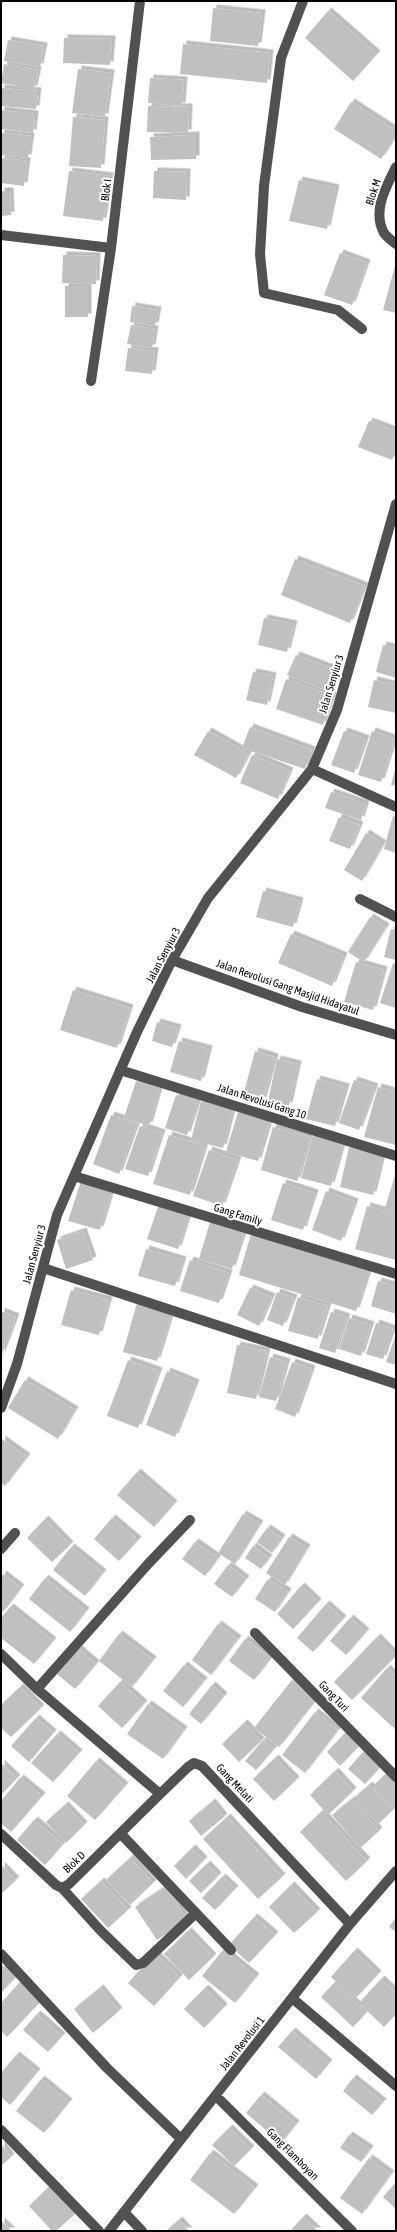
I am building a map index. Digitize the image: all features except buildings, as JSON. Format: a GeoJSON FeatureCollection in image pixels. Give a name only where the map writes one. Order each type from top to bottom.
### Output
{"type":"FeatureCollection","features":[{"type":"Feature","properties":{"kind":"street","name":"Blok I"},"geometry":{"type":"LineString","coordinates":[[91,381],[111,248],[140,1]]}},
{"type":"Feature","properties":{"kind":"street"},"geometry":{"type":"LineString","coordinates":[[303,1],[281,58],[264,186],[260,254],[264,293],[338,310],[362,329]]}},
{"type":"Feature","properties":{"kind":"street","name":"Blok M"},"geometry":{"type":"LineString","coordinates":[[396,167],[383,195],[379,214],[384,234],[396,244]]}},
{"type":"Feature","properties":{"kind":"street"},"geometry":{"type":"LineString","coordinates":[[1,235],[111,248]]}},
{"type":"Feature","properties":{"kind":"street","name":"Jalan Senyiur 3"},"geometry":{"type":"LineString","coordinates":[[1,1408],[17,1364],[57,1215],[120,1070],[172,960],[208,898],[312,769],[338,710],[396,504]]}},
{"type":"Feature","properties":{"kind":"street"},"geometry":{"type":"LineString","coordinates":[[312,769],[395,806]]}},
{"type":"Feature","properties":{"kind":"street"},"geometry":{"type":"LineString","coordinates":[[360,899],[396,917]]}},
{"type":"Feature","properties":{"kind":"street","name":"Jalan Revolusi Gang Masjid Hidayatul"},"geometry":{"type":"LineString","coordinates":[[172,960],[302,1007],[396,1035]]}},
{"type":"Feature","properties":{"kind":"street","name":"Jalan Revolusi Gang 10"},"geometry":{"type":"LineString","coordinates":[[120,1070],[396,1156]]}},
{"type":"Feature","properties":{"kind":"street","name":"Gang Family"},"geometry":{"type":"LineString","coordinates":[[74,1176],[396,1274]]}},
{"type":"Feature","properties":{"kind":"street"},"geometry":{"type":"LineString","coordinates":[[43,1268],[396,1384]]}},
{"type":"Feature","properties":{"kind":"street"},"geometry":{"type":"LineString","coordinates":[[38,1689],[148,1564],[190,1520]]}},
{"type":"Feature","properties":{"kind":"street"},"geometry":{"type":"LineString","coordinates":[[1,1549],[15,1533]]}},
{"type":"Feature","properties":{"kind":"street","name":"Gang Turi"},"geometry":{"type":"LineString","coordinates":[[255,1633],[396,1777]]}},
{"type":"Feature","properties":{"kind":"street"},"geometry":{"type":"LineString","coordinates":[[1,1654],[38,1689],[160,1794]]}},
{"type":"Feature","properties":{"kind":"street","name":"Gang Melati"},"geometry":{"type":"LineString","coordinates":[[160,1794],[188,1767],[194,1763],[202,1766],[350,1924]]}},
{"type":"Feature","properties":{"kind":"street","name":"Blok D"},"geometry":{"type":"LineString","coordinates":[[1,1834],[56,1885],[62,1888],[69,1884],[160,1794]]}},
{"type":"Feature","properties":{"kind":"street"},"geometry":{"type":"LineString","coordinates":[[121,1834],[231,1950]]}},
{"type":"Feature","properties":{"kind":"street","name":"Jalan Revolusi 1"},"geometry":{"type":"LineString","coordinates":[[109,2231],[350,1924],[394,1877]]}},
{"type":"Feature","properties":{"kind":"street"},"geometry":{"type":"LineString","coordinates":[[62,1888],[101,1931],[136,1965],[143,1963],[196,1913]]}},
{"type":"Feature","properties":{"kind":"street"},"geometry":{"type":"LineString","coordinates":[[1,1954],[107,2068],[181,2139]]}},
{"type":"Feature","properties":{"kind":"street"},"geometry":{"type":"LineString","coordinates":[[292,1998],[396,2086]]}},
{"type":"Feature","properties":{"kind":"street","name":"Gang Flamboyan"},"geometry":{"type":"LineString","coordinates":[[216,2096],[352,2231]]}},
{"type":"Feature","properties":{"kind":"street"},"geometry":{"type":"LineString","coordinates":[[1,2130],[99,2231]]}},
{"type":"Feature","properties":{"kind":"street"},"geometry":{"type":"LineString","coordinates":[[124,2212],[142,2231]]}}]}
